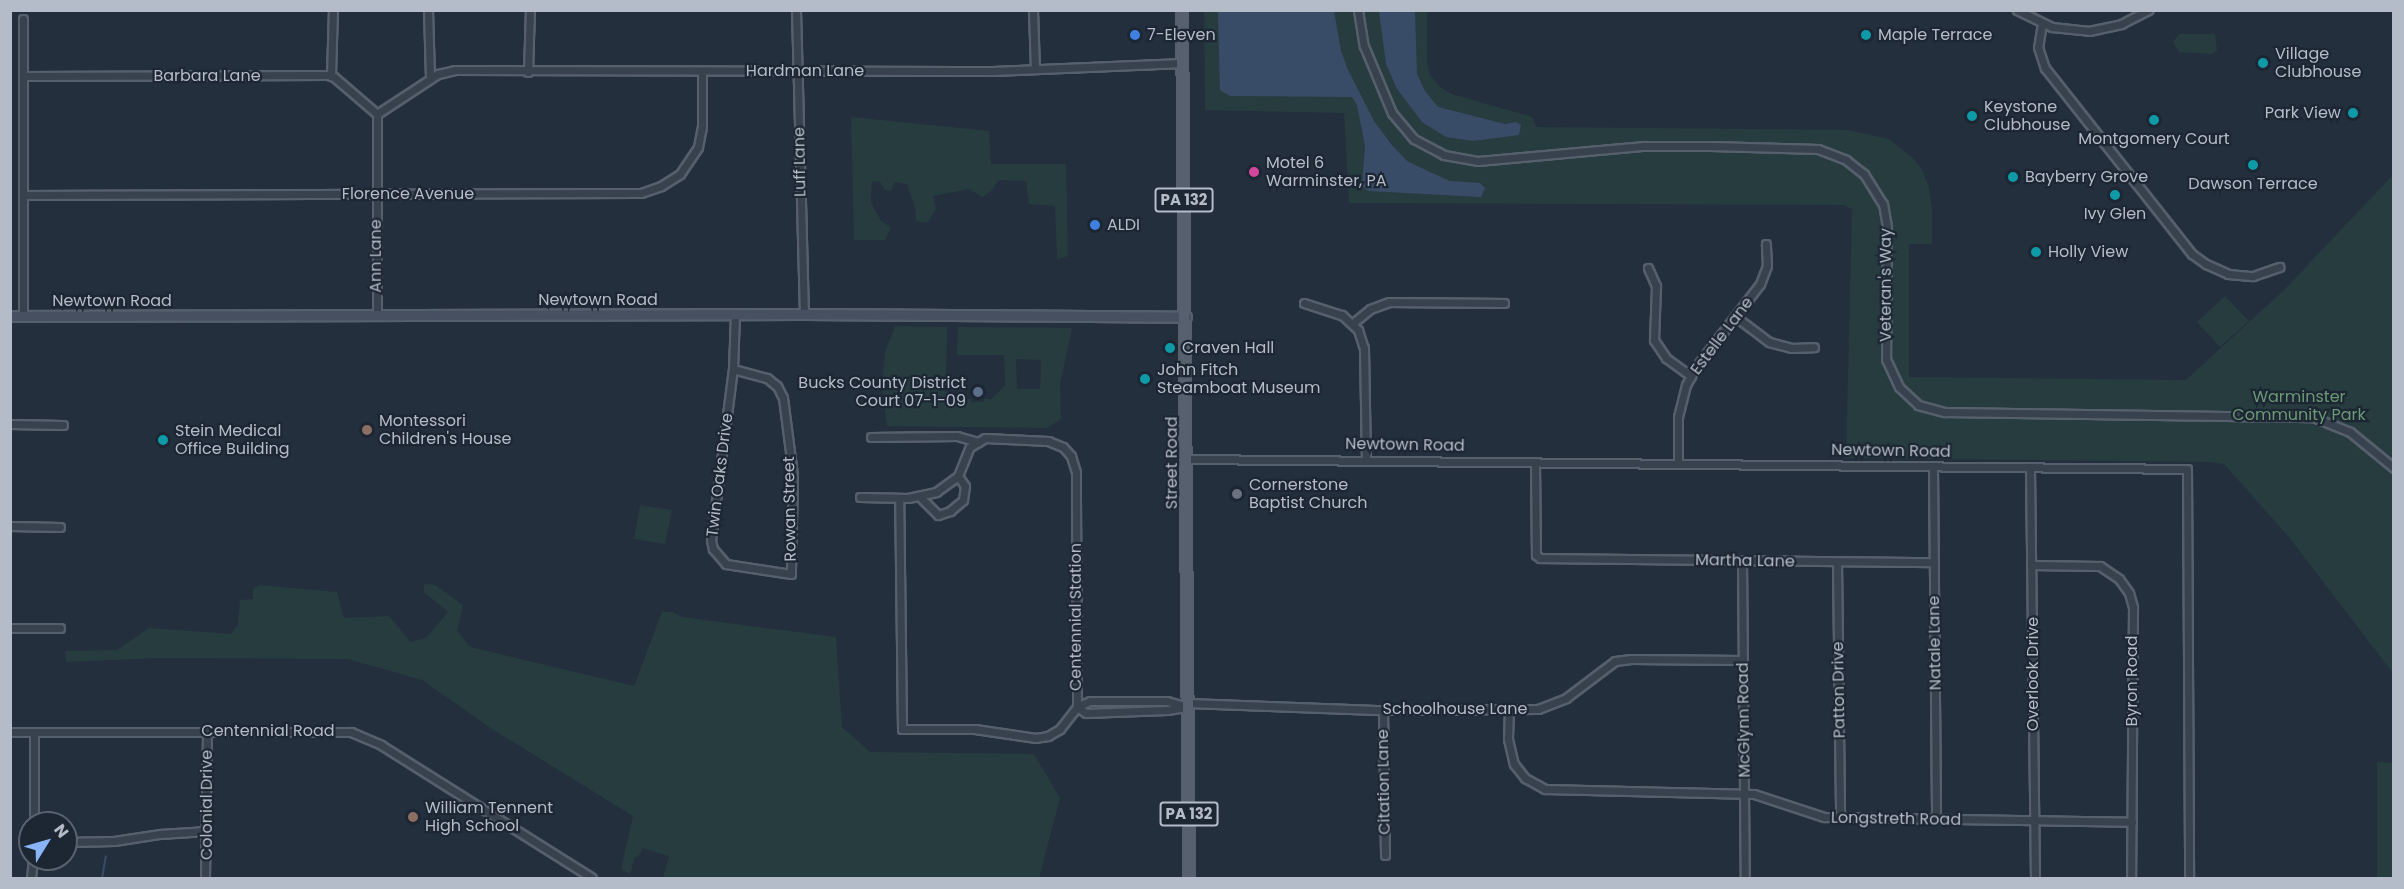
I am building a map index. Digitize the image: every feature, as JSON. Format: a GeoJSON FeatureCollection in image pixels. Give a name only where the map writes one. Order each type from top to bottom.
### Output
{"type":"FeatureCollection","features":[{"type":"Feature","properties":{"kind":"main road","name":"Street Road"},"geometry":{"type":"LineString","coordinates":[[1182,12],[1189,879]]}},
{"type":"Feature","properties":{"kind":"street"},"geometry":{"type":"LineString","coordinates":[[333,10],[331,76],[376,114],[429,79],[428,10]]}},
{"type":"Feature","properties":{"kind":"street"},"geometry":{"type":"LineString","coordinates":[[528,72],[530,10]]}},
{"type":"Feature","properties":{"kind":"street","name":"Luff Lane"},"geometry":{"type":"LineString","coordinates":[[796,10],[804,314]]}},
{"type":"Feature","properties":{"kind":"street"},"geometry":{"type":"LineString","coordinates":[[1033,10],[1035,69]]}},
{"type":"Feature","properties":{"kind":"street","name":"Veteran's Way"},"geometry":{"type":"LineString","coordinates":[[1358,10],[1364,46],[1395,117],[1406,132],[1421,144],[1450,157],[1478,161],[1644,146],[1712,146],[1818,149],[1846,160],[1864,174],[1883,204],[1887,227],[1886,359],[1899,387],[1918,405],[1945,412],[2313,417],[2341,427],[2394,468]]}},
{"type":"Feature","properties":{"kind":"street"},"geometry":{"type":"LineString","coordinates":[[2017,10],[2042,23],[2064,30],[2089,31],[2121,24],[2148,10]]}},
{"type":"Feature","properties":{"kind":"street"},"geometry":{"type":"LineString","coordinates":[[23,19],[23,316]]}},
{"type":"Feature","properties":{"kind":"street"},"geometry":{"type":"LineString","coordinates":[[2042,23],[2038,41],[2045,68],[2192,254],[2206,264],[2228,274],[2253,276],[2279,267]]}},
{"type":"Feature","properties":{"kind":"street","name":"Hardman Lane"},"geometry":{"type":"LineString","coordinates":[[429,79],[455,70],[798,72],[1035,69],[1183,63]]}},
{"type":"Feature","properties":{"kind":"street","name":"Florence Avenue"},"geometry":{"type":"LineString","coordinates":[[23,195],[633,193],[652,190],[680,174],[698,147],[702,127],[702,72]]}},
{"type":"Feature","properties":{"kind":"street","name":"Barbara Lane"},"geometry":{"type":"LineString","coordinates":[[23,76],[331,76]]}},
{"type":"Feature","properties":{"kind":"street","name":"Ann Lane"},"geometry":{"type":"LineString","coordinates":[[376,114],[377,315]]}},
{"type":"Feature","properties":{"kind":"street","name":"Estelle Lane"},"geometry":{"type":"LineString","coordinates":[[1678,464],[1680,401],[1691,376],[1764,276],[1768,259],[1766,244]]}},
{"type":"Feature","properties":{"kind":"street"},"geometry":{"type":"LineString","coordinates":[[1648,268],[1656,286],[1654,340],[1666,358],[1691,376]]}},
{"type":"Feature","properties":{"kind":"street"},"geometry":{"type":"LineString","coordinates":[[1353,323],[1370,309],[1389,302],[1504,303]]}},
{"type":"Feature","properties":{"kind":"street"},"geometry":{"type":"LineString","coordinates":[[1304,303],[1334,310],[1353,323],[1364,348],[1366,460]]}},
{"type":"Feature","properties":{"kind":"street","name":"Newtown Road"},"geometry":{"type":"LineString","coordinates":[[10,316],[804,314],[1186,317]]}},
{"type":"Feature","properties":{"kind":"street","name":"Twin Oaks Drive"},"geometry":{"type":"LineString","coordinates":[[735,315],[733,369],[710,526],[713,549],[726,564],[733,567],[791,574]]}},
{"type":"Feature","properties":{"kind":"street"},"geometry":{"type":"LineString","coordinates":[[1736,317],[1769,342],[1791,348],[1814,347]]}},
{"type":"Feature","properties":{"kind":"street","name":"Rowan Street"},"geometry":{"type":"LineString","coordinates":[[733,369],[767,378],[777,386],[783,398],[793,475],[791,574]]}},
{"type":"Feature","properties":{"kind":"street"},"geometry":{"type":"LineString","coordinates":[[10,424],[63,425]]}},
{"type":"Feature","properties":{"kind":"street","name":"Centennial Station"},"geometry":{"type":"LineString","coordinates":[[871,437],[957,436],[978,442],[985,438],[1048,441],[1063,447],[1071,456],[1076,472],[1077,707],[1060,729],[1048,736],[1035,738],[975,729],[902,729],[899,498]]}},
{"type":"Feature","properties":{"kind":"street"},"geometry":{"type":"LineString","coordinates":[[860,497],[899,498],[936,492],[958,476],[970,447],[978,442]]}},
{"type":"Feature","properties":{"kind":"street","name":"Newtown Road"},"geometry":{"type":"LineString","coordinates":[[1187,459],[2187,469],[2189,876]]}},
{"type":"Feature","properties":{"kind":"street","name":"Martha Lane"},"geometry":{"type":"LineString","coordinates":[[1535,463],[1536,555],[1540,558],[1934,562]]}},
{"type":"Feature","properties":{"kind":"street","name":"Natale Lane"},"geometry":{"type":"LineString","coordinates":[[1933,467],[1936,819]]}},
{"type":"Feature","properties":{"kind":"street","name":"Overlook Drive"},"geometry":{"type":"LineString","coordinates":[[2030,469],[2035,879]]}},
{"type":"Feature","properties":{"kind":"street"},"geometry":{"type":"LineString","coordinates":[[919,496],[938,515],[950,511],[963,500],[965,486],[958,476]]}},
{"type":"Feature","properties":{"kind":"street"},"geometry":{"type":"LineString","coordinates":[[10,526],[60,526]]}},
{"type":"Feature","properties":{"kind":"street","name":"McGlynn Road"},"geometry":{"type":"LineString","coordinates":[[1742,561],[1745,879]]}},
{"type":"Feature","properties":{"kind":"street","name":"Patton Drive"},"geometry":{"type":"LineString","coordinates":[[1837,562],[1840,818]]}},
{"type":"Feature","properties":{"kind":"street","name":"Byron Road"},"geometry":{"type":"LineString","coordinates":[[2031,565],[2100,566],[2119,579],[2129,593],[2133,607],[2131,879]]}},
{"type":"Feature","properties":{"kind":"street"},"geometry":{"type":"LineString","coordinates":[[10,628],[60,628]]}},
{"type":"Feature","properties":{"kind":"street","name":"Schoolhouse Lane"},"geometry":{"type":"LineString","coordinates":[[1188,705],[1383,710],[1538,710],[1558,703],[1609,664],[1622,660],[1742,660]]}},
{"type":"Feature","properties":{"kind":"street"},"geometry":{"type":"LineString","coordinates":[[1077,707],[1090,701],[1167,701],[1188,705]]}},
{"type":"Feature","properties":{"kind":"street"},"geometry":{"type":"LineString","coordinates":[[1077,707],[1086,713],[1167,711],[1188,705]]}},
{"type":"Feature","properties":{"kind":"street","name":"Longstreth Road"},"geometry":{"type":"LineString","coordinates":[[1509,709],[1508,739],[1511,756],[1520,773],[1537,786],[1551,790],[1745,794],[1764,796],[1815,816],[1840,818],[2132,822]]}},
{"type":"Feature","properties":{"kind":"street","name":"Citation Lane"},"geometry":{"type":"LineString","coordinates":[[1383,710],[1385,855]]}},
{"type":"Feature","properties":{"kind":"street","name":"Centennial Road"},"geometry":{"type":"LineString","coordinates":[[10,732],[342,731],[362,736],[591,879]]}},
{"type":"Feature","properties":{"kind":"street","name":"Colonial Drive"},"geometry":{"type":"LineString","coordinates":[[205,879],[207,732]]}},
{"type":"Feature","properties":{"kind":"street"},"geometry":{"type":"LineString","coordinates":[[34,733],[34,811]]}},
{"type":"Feature","properties":{"kind":"street"},"geometry":{"type":"LineString","coordinates":[[78,842],[114,841],[160,834],[207,831]]}},
{"type":"Feature","properties":{"kind":"green space","name":"Warminster Community Park"},"geometry":{"type":"Polygon","coordinates":[[[1204,11],[1427,11],[1427,63],[1430,75],[1440,87],[1452,94],[1532,117],[1537,127],[1848,130],[1889,139],[1913,158],[1922,170],[1929,187],[1932,209],[1932,244],[1909,244],[1909,377],[2186,380],[2284,290],[2393,175],[2393,673],[2288,536],[2224,464],[1846,458],[1852,209],[1844,205],[1349,203],[1344,113],[1205,110],[1204,11]]]}},
{"type":"Feature","properties":{"kind":"green space"},"geometry":{"type":"Polygon","coordinates":[[[2179,34],[2215,34],[2217,50],[2212,54],[2179,52],[2173,42],[2179,34]]]}},
{"type":"Feature","properties":{"kind":"green space"},"geometry":{"type":"Polygon","coordinates":[[[851,117],[989,131],[991,164],[1066,164],[1068,256],[1057,259],[1055,206],[1029,204],[1026,181],[999,180],[990,192],[982,197],[969,189],[933,196],[936,209],[927,223],[916,221],[916,211],[907,184],[895,182],[891,191],[885,190],[880,182],[872,181],[871,202],[881,221],[891,228],[885,240],[854,240],[851,117]]]}},
{"type":"Feature","properties":{"kind":"green space"},"geometry":{"type":"Polygon","coordinates":[[[2225,296],[2249,321],[2220,347],[2197,322],[2225,296]]]}},
{"type":"Feature","properties":{"kind":"green space"},"geometry":{"type":"Polygon","coordinates":[[[895,326],[947,327],[946,387],[949,404],[962,404],[964,399],[971,399],[971,402],[983,402],[984,399],[991,399],[1005,386],[1004,355],[957,355],[958,327],[1072,328],[1060,384],[1061,419],[1047,428],[887,426],[882,389],[885,352],[895,326]],[[1016,359],[1017,389],[1040,389],[1041,360],[1016,359]]]}},
{"type":"Feature","properties":{"kind":"green space"},"geometry":{"type":"Polygon","coordinates":[[[640,505],[672,510],[665,544],[634,539],[640,505]]]}},
{"type":"Feature","properties":{"kind":"green space"},"geometry":{"type":"Polygon","coordinates":[[[424,584],[435,585],[463,605],[457,631],[470,647],[634,686],[662,612],[672,612],[682,617],[836,637],[842,727],[870,752],[1034,754],[1060,798],[1039,878],[663,878],[669,856],[643,848],[638,857],[635,857],[630,874],[621,869],[633,816],[492,729],[422,680],[348,659],[159,658],[66,662],[65,651],[117,650],[149,628],[231,634],[238,624],[240,600],[253,599],[253,589],[259,585],[337,592],[344,618],[389,616],[411,642],[427,637],[448,612],[424,592],[424,584]]]}},
{"type":"Feature","properties":{"kind":"green space"},"geometry":{"type":"Polygon","coordinates":[[[2377,762],[2393,763],[2393,878],[2377,878],[2377,762]]]}},
{"type":"Feature","properties":{"kind":"water"},"geometry":{"type":"Polygon","coordinates":[[[1218,11],[1334,11],[1341,51],[1348,70],[1374,121],[1391,144],[1407,161],[1450,181],[1480,183],[1485,188],[1481,197],[1368,191],[1362,186],[1365,146],[1357,105],[1352,97],[1230,96],[1220,90],[1218,11]]]}},
{"type":"Feature","properties":{"kind":"water"},"geometry":{"type":"Polygon","coordinates":[[[1379,11],[1415,11],[1417,74],[1425,91],[1438,107],[1505,124],[1516,122],[1521,125],[1519,135],[1473,141],[1446,137],[1422,122],[1397,89],[1386,64],[1379,11]]]}},
{"type":"Feature","properties":{"kind":"waterway"},"geometry":{"type":"LineString","coordinates":[[102,878],[106,856]]}},
{"type":"Feature","properties":{"kind":"place","name":"7-Eleven"},"geometry":{"type":"Point","coordinates":[1135,35]}},
{"type":"Feature","properties":{"kind":"place","name":"Maple Terrace"},"geometry":{"type":"Point","coordinates":[1866,35]}},
{"type":"Feature","properties":{"kind":"place","name":"Village Clubhouse"},"geometry":{"type":"Point","coordinates":[2263,63]}},
{"type":"Feature","properties":{"kind":"place","name":"Park View"},"geometry":{"type":"Point","coordinates":[2353,113]}},
{"type":"Feature","properties":{"kind":"place","name":"Keystone Clubhouse"},"geometry":{"type":"Point","coordinates":[1972,116]}},
{"type":"Feature","properties":{"kind":"place","name":"Montgomery Court"},"geometry":{"type":"Point","coordinates":[2154,120]}},
{"type":"Feature","properties":{"kind":"place","name":"Dawson Terrace"},"geometry":{"type":"Point","coordinates":[2253,165]}},
{"type":"Feature","properties":{"kind":"place","name":"Motel 6 Warminster, PA"},"geometry":{"type":"Point","coordinates":[1254,172]}},
{"type":"Feature","properties":{"kind":"place","name":"Bayberry Grove"},"geometry":{"type":"Point","coordinates":[2013,177]}},
{"type":"Feature","properties":{"kind":"place","name":"Ivy Glen"},"geometry":{"type":"Point","coordinates":[2115,195]}},
{"type":"Feature","properties":{"kind":"place","name":"ALDI"},"geometry":{"type":"Point","coordinates":[1095,225]}},
{"type":"Feature","properties":{"kind":"place","name":"Holly View"},"geometry":{"type":"Point","coordinates":[2036,252]}},
{"type":"Feature","properties":{"kind":"place","name":"Craven Hall"},"geometry":{"type":"Point","coordinates":[1170,348]}},
{"type":"Feature","properties":{"kind":"place","name":"John Fitch Steamboat Museum"},"geometry":{"type":"Point","coordinates":[1145,379]}},
{"type":"Feature","properties":{"kind":"place","name":"Bucks County District Court 07-1-09"},"geometry":{"type":"Point","coordinates":[978,392]}},
{"type":"Feature","properties":{"kind":"place","name":"Montessori Children's House"},"geometry":{"type":"Point","coordinates":[367,430]}},
{"type":"Feature","properties":{"kind":"place","name":"Stein Medical Office Building"},"geometry":{"type":"Point","coordinates":[163,440]}},
{"type":"Feature","properties":{"kind":"place","name":"Cornerstone Baptist Church"},"geometry":{"type":"Point","coordinates":[1237,494]}},
{"type":"Feature","properties":{"kind":"place","name":"William Tennent High School"},"geometry":{"type":"Point","coordinates":[413,817]}}]}
